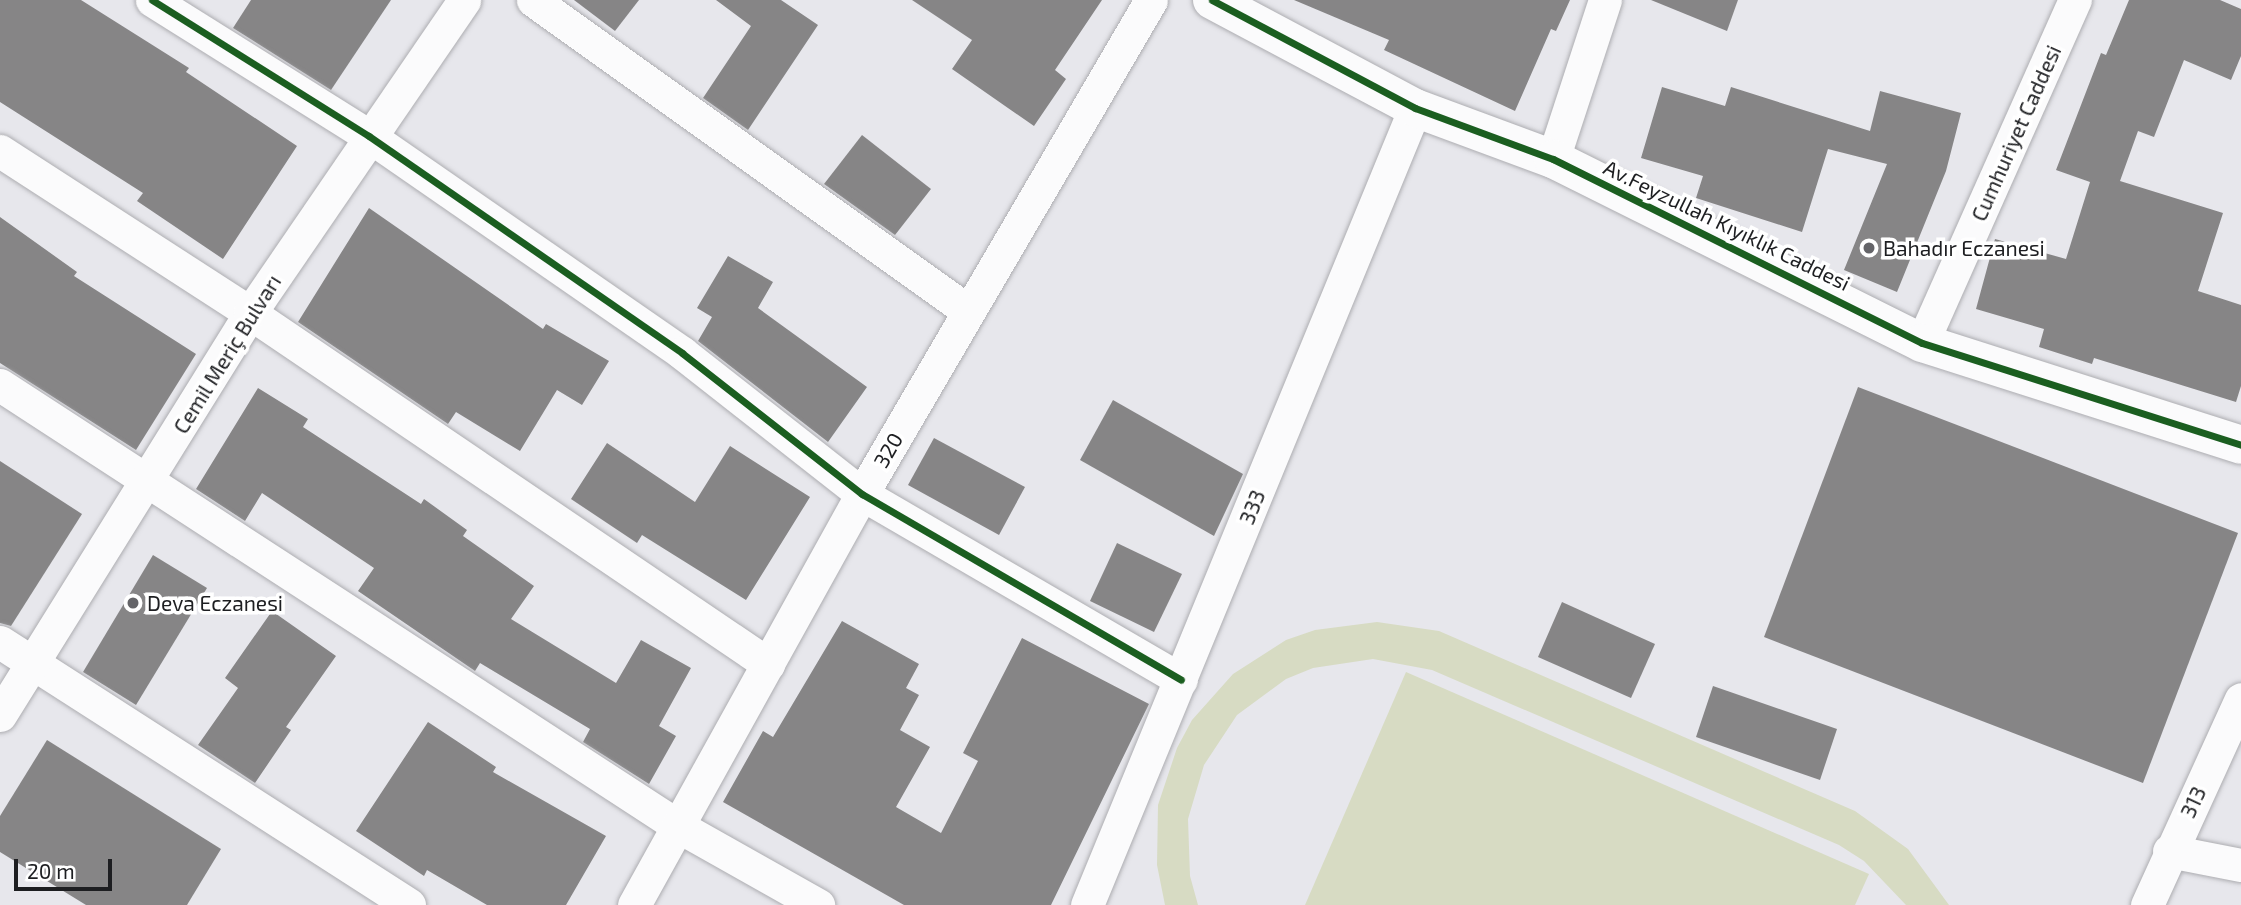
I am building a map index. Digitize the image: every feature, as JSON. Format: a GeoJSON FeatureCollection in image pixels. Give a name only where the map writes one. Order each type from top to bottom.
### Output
{"type":"FeatureCollection","features":[{"type":"Feature","properties":{"kind":"street"},"geometry":{"type":"LineString","coordinates":[[152,0],[369,136],[682,354],[862,495],[1181,680]]}},
{"type":"Feature","properties":{"kind":"street","name":"Cemil Meriç Bulvarı"},"geometry":{"type":"LineString","coordinates":[[0,715],[148,481],[250,313],[464,0]]}},
{"type":"Feature","properties":{"kind":"street"},"geometry":{"type":"LineString","coordinates":[[533,0],[968,311]]}},
{"type":"Feature","properties":{"kind":"street","name":"320"},"geometry":{"type":"LineString","coordinates":[[634,905],[862,495],[1151,0]]}},
{"type":"Feature","properties":{"kind":"street","name":"Av.Feyzullah Kıyıklık Caddesi"},"geometry":{"type":"LineString","coordinates":[[1212,0],[1415,108],[1553,159],[1922,343],[2241,445]]}},
{"type":"Feature","properties":{"kind":"street"},"geometry":{"type":"LineString","coordinates":[[1553,159],[1605,0]]}},
{"type":"Feature","properties":{"kind":"street","name":"Cumhuriyet Caddesi"},"geometry":{"type":"LineString","coordinates":[[1922,343],[2075,0]]}},
{"type":"Feature","properties":{"kind":"street","name":"333"},"geometry":{"type":"LineString","coordinates":[[1087,905],[1415,108]]}},
{"type":"Feature","properties":{"kind":"street"},"geometry":{"type":"LineString","coordinates":[[0,151],[250,313],[768,664]]}},
{"type":"Feature","properties":{"kind":"street"},"geometry":{"type":"LineString","coordinates":[[0,385],[678,826],[818,905]]}},
{"type":"Feature","properties":{"kind":"street"},"geometry":{"type":"LineString","coordinates":[[0,642],[409,905]]}},
{"type":"Feature","properties":{"kind":"street","name":"313"},"geometry":{"type":"LineString","coordinates":[[2147,905],[2169,851],[2241,699]]}},
{"type":"Feature","properties":{"kind":"street"},"geometry":{"type":"LineString","coordinates":[[2169,851],[2241,865]]}},
{"type":"Feature","properties":{"kind":"green space"},"geometry":{"type":"Polygon","coordinates":[[[1377,622],[1439,631],[1855,811],[1908,849],[1949,905],[1906,905],[1864,861],[1839,845],[1432,670],[1373,659],[1313,668],[1286,679],[1237,715],[1204,765],[1188,819],[1190,876],[1198,905],[1165,905],[1157,865],[1158,805],[1177,748],[1192,720],[1233,674],[1286,640],[1315,630],[1377,622]]]}},
{"type":"Feature","properties":{"kind":"green space"},"geometry":{"type":"Polygon","coordinates":[[[1406,672],[1869,874],[1855,905],[1305,905],[1406,672]]]}},
{"type":"Feature","properties":{"kind":"building"},"geometry":{"type":"Polygon","coordinates":[[[0,0],[81,0],[189,68],[186,72],[297,146],[223,259],[137,201],[143,193],[0,102],[0,0]]]}},
{"type":"Feature","properties":{"kind":"building"},"geometry":{"type":"Polygon","coordinates":[[[251,0],[391,0],[331,90],[233,28],[251,0]]]}},
{"type":"Feature","properties":{"kind":"building"},"geometry":{"type":"Polygon","coordinates":[[[574,0],[639,0],[615,31],[574,0]]]}},
{"type":"Feature","properties":{"kind":"building"},"geometry":{"type":"Polygon","coordinates":[[[716,0],[781,0],[818,25],[748,130],[703,98],[751,26],[716,0]]]}},
{"type":"Feature","properties":{"kind":"building"},"geometry":{"type":"Polygon","coordinates":[[[912,0],[1102,0],[1055,70],[1066,79],[1034,126],[952,69],[972,40],[912,0]]]}},
{"type":"Feature","properties":{"kind":"building"},"geometry":{"type":"Polygon","coordinates":[[[1294,0],[1570,0],[1556,31],[1551,29],[1515,111],[1384,50],[1389,40],[1294,0]]]}},
{"type":"Feature","properties":{"kind":"building"},"geometry":{"type":"Polygon","coordinates":[[[1651,0],[1738,0],[1727,31],[1651,0]]]}},
{"type":"Feature","properties":{"kind":"building"},"geometry":{"type":"Polygon","coordinates":[[[2129,0],[2220,0],[2241,9],[2241,56],[2231,80],[2184,60],[2154,137],[2138,131],[2120,181],[2223,213],[2198,291],[2241,305],[2241,386],[2236,402],[2094,358],[2092,364],[2039,347],[2044,329],[1976,309],[1995,239],[2066,259],[2090,182],[2056,170],[2101,53],[2106,55],[2129,0]]]}},
{"type":"Feature","properties":{"kind":"building"},"geometry":{"type":"Polygon","coordinates":[[[1662,87],[1725,106],[1731,87],[1870,131],[1880,91],[1961,113],[1946,171],[1897,292],[1844,270],[1887,164],[1828,149],[1802,232],[1696,198],[1703,176],[1641,158],[1662,87]]]}},
{"type":"Feature","properties":{"kind":"building"},"geometry":{"type":"Polygon","coordinates":[[[862,135],[931,189],[895,235],[824,184],[862,135]]]}},
{"type":"Feature","properties":{"kind":"building"},"geometry":{"type":"Polygon","coordinates":[[[369,208],[543,329],[546,324],[609,361],[582,405],[557,390],[520,451],[456,412],[448,424],[298,322],[369,208]]]}},
{"type":"Feature","properties":{"kind":"building"},"geometry":{"type":"Polygon","coordinates":[[[0,217],[77,272],[74,276],[196,354],[136,450],[0,363],[0,217]]]}},
{"type":"Feature","properties":{"kind":"building"},"geometry":{"type":"Polygon","coordinates":[[[728,256],[773,282],[758,308],[867,387],[828,442],[698,341],[712,317],[697,308],[728,256]]]}},
{"type":"Feature","properties":{"kind":"building"},"geometry":{"type":"Polygon","coordinates":[[[1858,387],[2238,533],[2143,783],[1764,637],[1858,387]]]}},
{"type":"Feature","properties":{"kind":"building"},"geometry":{"type":"Polygon","coordinates":[[[258,388],[308,419],[303,427],[421,504],[424,499],[467,530],[463,536],[534,586],[511,619],[616,683],[641,640],[691,668],[659,726],[676,736],[649,784],[583,742],[590,729],[480,663],[475,671],[358,591],[374,568],[262,493],[245,521],[196,489],[258,388]]]}},
{"type":"Feature","properties":{"kind":"building"},"geometry":{"type":"Polygon","coordinates":[[[1113,400],[1243,474],[1214,536],[1080,460],[1113,400]]]}},
{"type":"Feature","properties":{"kind":"building"},"geometry":{"type":"Polygon","coordinates":[[[934,438],[1025,487],[999,535],[908,485],[934,438]]]}},
{"type":"Feature","properties":{"kind":"building"},"geometry":{"type":"Polygon","coordinates":[[[607,443],[695,502],[730,446],[810,497],[746,600],[642,535],[637,543],[571,499],[607,443]]]}},
{"type":"Feature","properties":{"kind":"building"},"geometry":{"type":"Polygon","coordinates":[[[0,461],[82,514],[11,626],[0,623],[0,461]]]}},
{"type":"Feature","properties":{"kind":"building"},"geometry":{"type":"Polygon","coordinates":[[[1117,543],[1182,574],[1154,632],[1090,601],[1117,543]]]}},
{"type":"Feature","properties":{"kind":"building"},"geometry":{"type":"Polygon","coordinates":[[[153,555],[207,588],[136,705],[83,672],[153,555]]]}},
{"type":"Feature","properties":{"kind":"building"},"geometry":{"type":"Polygon","coordinates":[[[1562,602],[1655,644],[1631,698],[1538,657],[1562,602]]]}},
{"type":"Feature","properties":{"kind":"building"},"geometry":{"type":"Polygon","coordinates":[[[272,611],[336,656],[286,727],[291,730],[255,783],[198,745],[238,688],[225,678],[272,611]]]}},
{"type":"Feature","properties":{"kind":"building"},"geometry":{"type":"Polygon","coordinates":[[[842,621],[919,664],[906,688],[919,695],[900,730],[930,747],[896,807],[941,833],[978,761],[963,753],[1022,638],[1149,704],[1051,905],[904,905],[723,802],[763,731],[773,737],[842,621]]]}},
{"type":"Feature","properties":{"kind":"building"},"geometry":{"type":"Polygon","coordinates":[[[1713,686],[1837,729],[1820,780],[1696,737],[1713,686]]]}},
{"type":"Feature","properties":{"kind":"building"},"geometry":{"type":"Polygon","coordinates":[[[428,722],[496,767],[493,772],[606,836],[566,905],[487,905],[427,870],[424,876],[356,831],[428,722]]]}},
{"type":"Feature","properties":{"kind":"building"},"geometry":{"type":"Polygon","coordinates":[[[47,740],[221,849],[187,905],[86,905],[0,852],[0,816],[47,740]]]}},
{"type":"Feature","properties":{"kind":"cycle path"},"geometry":{"type":"LineString","coordinates":[[152,0],[369,136],[682,353],[862,494],[1181,680]]}},
{"type":"Feature","properties":{"kind":"cycle path"},"geometry":{"type":"LineString","coordinates":[[1212,0],[1415,108],[1553,159],[1922,343],[2241,445]]}},
{"type":"Feature","properties":{"kind":"place","name":"Bahadır Eczanesi"},"geometry":{"type":"Point","coordinates":[1869,248]}},
{"type":"Feature","properties":{"kind":"place","name":"Deva Eczanesi"},"geometry":{"type":"Point","coordinates":[133,603]}}]}
